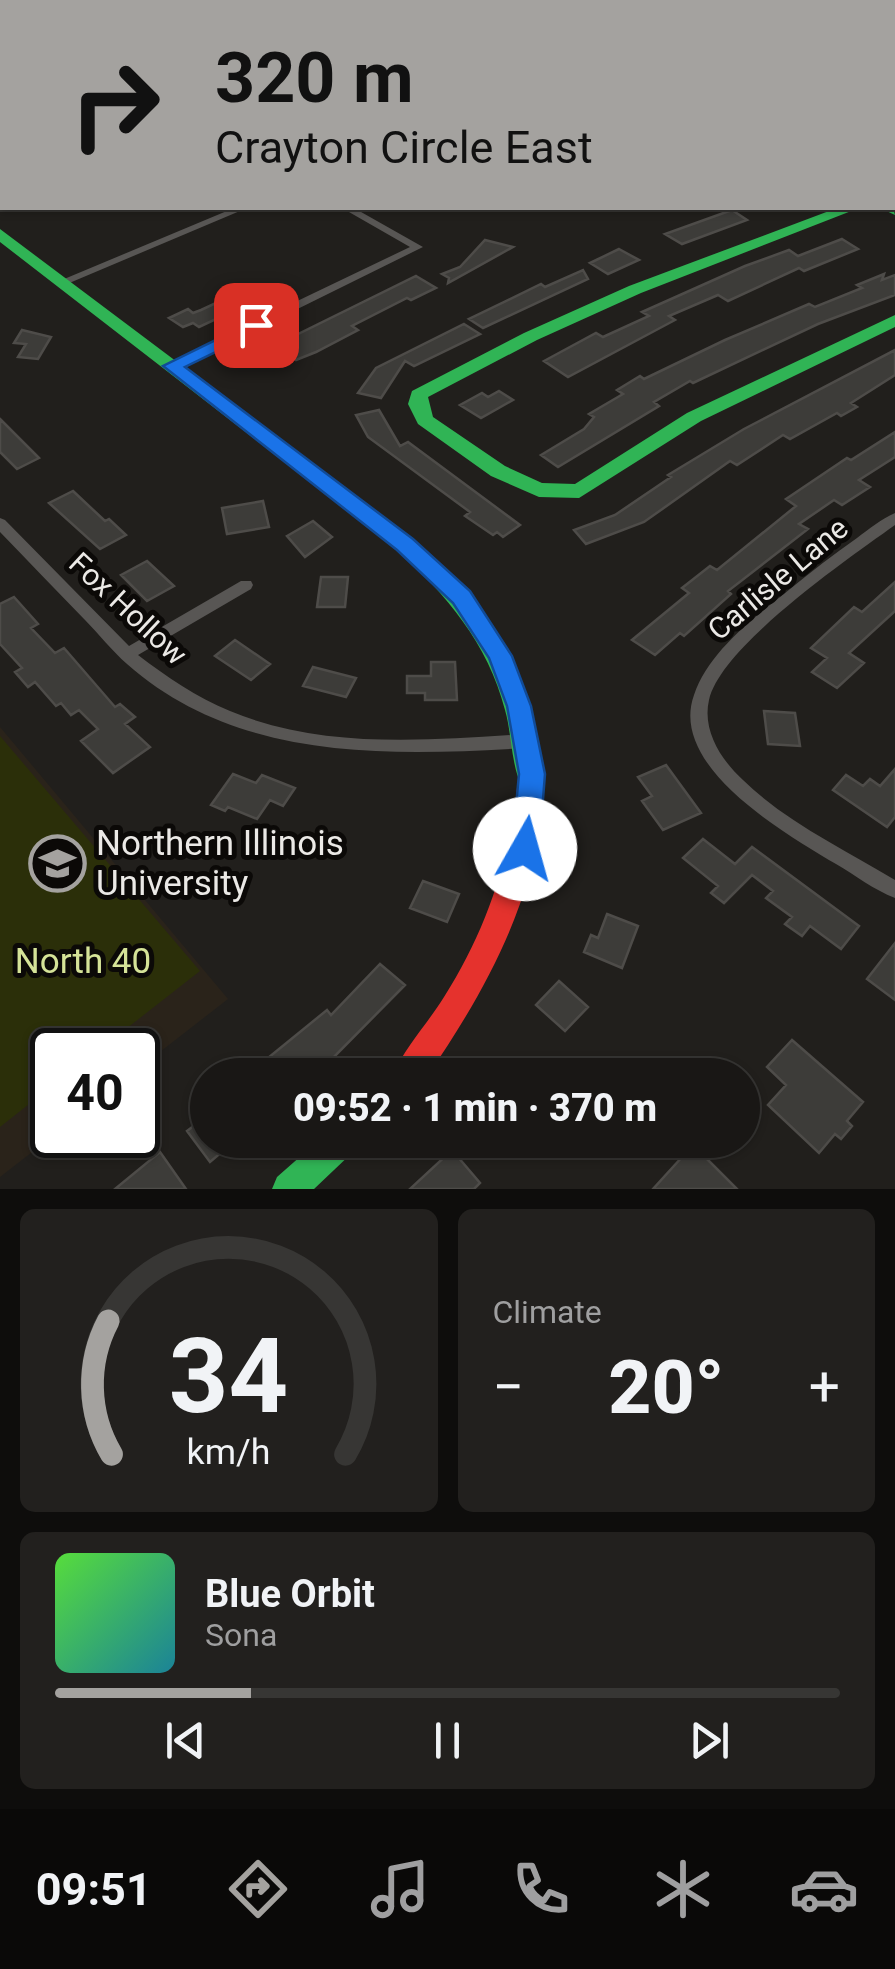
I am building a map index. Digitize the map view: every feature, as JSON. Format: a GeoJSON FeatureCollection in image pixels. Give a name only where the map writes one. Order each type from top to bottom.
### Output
{"type":"FeatureCollection","features":[{"type":"Feature","properties":{"kind":"street"},"geometry":{"type":"LineString","coordinates":[[63,282],[237,210]]}},
{"type":"Feature","properties":{"kind":"street"},"geometry":{"type":"LineString","coordinates":[[172,366],[418,248],[351,210]]}},
{"type":"Feature","properties":{"kind":"street"},"geometry":{"type":"LineString","coordinates":[[845,210],[733,246],[562,318],[427,389],[420,395],[420,412],[426,420],[525,486],[552,495],[578,491],[694,418],[895,320]]}},
{"type":"Feature","properties":{"kind":"street"},"geometry":{"type":"LineString","coordinates":[[0,234],[405,544],[450,584],[500,656],[527,741],[532,791],[522,866],[513,898],[476,982],[421,1058]]}},
{"type":"Feature","properties":{"kind":"street","name":"Carlisle Lane"},"geometry":{"type":"LineString","coordinates":[[895,518],[816,576],[735,648],[709,676],[699,711],[705,743],[740,788],[895,890]]}},
{"type":"Feature","properties":{"kind":"street","name":"Fox Hollow"},"geometry":{"type":"LineString","coordinates":[[0,523],[157,680],[242,722],[305,740],[400,749],[527,741]]}},
{"type":"Feature","properties":{"kind":"street"},"geometry":{"type":"LineString","coordinates":[[127,654],[246,585]]}},
{"type":"Feature","properties":{"kind":"street"},"geometry":{"type":"LineString","coordinates":[[289,1189],[323,1158]]}},
{"type":"Feature","properties":{"kind":"shaded area","name":"North 40"},"geometry":{"type":"Polygon","coordinates":[[[0,727],[228,999],[160,1052],[160,1028],[30,1028],[30,1154],[0,1177],[0,727]]]}},
{"type":"Feature","properties":{"kind":"green space","name":"North 40"},"geometry":{"type":"Polygon","coordinates":[[[0,736],[200,971],[127,1028],[30,1028],[30,1103],[0,1127],[0,736]]]}},
{"type":"Feature","properties":{"kind":"building"},"geometry":{"type":"Polygon","coordinates":[[[732,210],[747,220],[682,244],[665,234],[732,210]]]}},
{"type":"Feature","properties":{"kind":"building"},"geometry":{"type":"Polygon","coordinates":[[[842,239],[858,249],[804,271],[799,268],[728,301],[718,295],[669,316],[675,320],[568,377],[544,361],[596,333],[603,337],[649,316],[642,312],[745,266],[789,250],[798,256],[842,239]]]}},
{"type":"Feature","properties":{"kind":"building"},"geometry":{"type":"Polygon","coordinates":[[[485,240],[513,247],[448,283],[449,278],[442,274],[460,267],[485,240]]]}},
{"type":"Feature","properties":{"kind":"building"},"geometry":{"type":"Polygon","coordinates":[[[619,249],[639,260],[608,274],[590,263],[619,249]]]}},
{"type":"Feature","properties":{"kind":"building"},"geometry":{"type":"Polygon","coordinates":[[[583,270],[588,279],[483,328],[469,319],[541,284],[545,287],[583,270]]]}},
{"type":"Feature","properties":{"kind":"building"},"geometry":{"type":"Polygon","coordinates":[[[884,274],[882,280],[895,275],[895,295],[818,324],[693,383],[690,381],[654,402],[659,406],[558,467],[541,455],[584,429],[594,417],[589,414],[623,394],[617,390],[640,376],[644,379],[809,304],[815,307],[862,288],[857,285],[884,274]]]}},
{"type":"Feature","properties":{"kind":"building"},"geometry":{"type":"Polygon","coordinates":[[[416,276],[436,288],[352,326],[358,330],[316,352],[296,360],[276,345],[416,276]]]}},
{"type":"Feature","properties":{"kind":"building"},"geometry":{"type":"Polygon","coordinates":[[[244,290],[259,299],[199,327],[193,323],[183,327],[169,318],[188,309],[193,313],[244,290]]]}},
{"type":"Feature","properties":{"kind":"building"},"geometry":{"type":"Polygon","coordinates":[[[464,324],[480,334],[414,366],[405,361],[381,398],[358,393],[376,368],[464,324]]]}},
{"type":"Feature","properties":{"kind":"building"},"geometry":{"type":"Polygon","coordinates":[[[22,330],[51,337],[38,359],[18,357],[26,344],[14,343],[22,330]]]}},
{"type":"Feature","properties":{"kind":"building"},"geometry":{"type":"Polygon","coordinates":[[[895,350],[895,375],[851,403],[857,407],[841,416],[837,413],[790,439],[783,435],[737,465],[730,461],[644,522],[586,544],[574,530],[615,515],[671,477],[668,475],[744,429],[895,350]]]}},
{"type":"Feature","properties":{"kind":"building"},"geometry":{"type":"Polygon","coordinates":[[[499,391],[513,400],[481,418],[460,405],[482,393],[488,397],[499,391]]]}},
{"type":"Feature","properties":{"kind":"building"},"geometry":{"type":"Polygon","coordinates":[[[379,410],[400,446],[408,442],[520,525],[503,537],[497,532],[493,535],[465,516],[470,512],[368,437],[356,415],[379,410]]]}},
{"type":"Feature","properties":{"kind":"building"},"geometry":{"type":"Polygon","coordinates":[[[0,419],[39,458],[17,469],[0,452],[0,419]]]}},
{"type":"Feature","properties":{"kind":"building"},"geometry":{"type":"Polygon","coordinates":[[[895,432],[895,457],[859,480],[870,487],[842,505],[834,500],[799,524],[808,529],[728,591],[731,594],[684,636],[680,633],[655,655],[632,640],[689,593],[682,588],[710,566],[717,570],[796,506],[786,499],[895,432]]]}},
{"type":"Feature","properties":{"kind":"building"},"geometry":{"type":"Polygon","coordinates":[[[73,491],[126,535],[100,549],[49,503],[73,491]]]}},
{"type":"Feature","properties":{"kind":"building"},"geometry":{"type":"Polygon","coordinates":[[[263,501],[269,527],[227,534],[222,508],[263,501]]]}},
{"type":"Feature","properties":{"kind":"building"},"geometry":{"type":"Polygon","coordinates":[[[313,521],[332,537],[305,557],[287,536],[313,521]]]}},
{"type":"Feature","properties":{"kind":"building"},"geometry":{"type":"Polygon","coordinates":[[[147,561],[174,586],[147,601],[121,575],[147,561]]]}},
{"type":"Feature","properties":{"kind":"building"},"geometry":{"type":"Polygon","coordinates":[[[321,577],[348,577],[345,607],[317,607],[321,577]]]}},
{"type":"Feature","properties":{"kind":"building"},"geometry":{"type":"Polygon","coordinates":[[[895,582],[895,611],[849,653],[864,663],[837,688],[812,672],[827,658],[811,648],[854,607],[862,612],[895,582]]]}},
{"type":"Feature","properties":{"kind":"building"},"geometry":{"type":"Polygon","coordinates":[[[14,597],[38,624],[31,628],[55,653],[64,648],[115,707],[120,704],[135,717],[125,724],[150,747],[113,773],[81,741],[98,729],[79,710],[71,715],[61,703],[56,706],[35,682],[28,687],[15,672],[22,668],[0,644],[0,604],[14,597]]]}},
{"type":"Feature","properties":{"kind":"building"},"geometry":{"type":"Polygon","coordinates":[[[235,640],[270,664],[251,680],[215,656],[235,640]]]}},
{"type":"Feature","properties":{"kind":"building"},"geometry":{"type":"Polygon","coordinates":[[[431,662],[455,662],[457,700],[425,700],[425,693],[407,693],[407,676],[431,676],[431,662]]]}},
{"type":"Feature","properties":{"kind":"building"},"geometry":{"type":"Polygon","coordinates":[[[313,667],[356,678],[346,697],[303,686],[313,667]]]}},
{"type":"Feature","properties":{"kind":"building"},"geometry":{"type":"Polygon","coordinates":[[[764,711],[795,713],[800,746],[768,744],[764,711]]]}},
{"type":"Feature","properties":{"kind":"building"},"geometry":{"type":"Polygon","coordinates":[[[666,765],[701,813],[663,830],[642,801],[652,796],[638,777],[666,765]]]}},
{"type":"Feature","properties":{"kind":"building"},"geometry":{"type":"Polygon","coordinates":[[[895,769],[895,817],[887,827],[833,790],[846,775],[863,786],[870,779],[880,786],[895,769]]]}},
{"type":"Feature","properties":{"kind":"building"},"geometry":{"type":"Polygon","coordinates":[[[233,774],[256,783],[262,775],[295,788],[283,806],[270,800],[257,819],[228,807],[225,811],[211,805],[233,774]]]}},
{"type":"Feature","properties":{"kind":"building"},"geometry":{"type":"Polygon","coordinates":[[[703,839],[735,864],[752,847],[859,926],[841,949],[810,926],[802,936],[785,924],[792,917],[766,898],[773,891],[752,875],[724,903],[711,893],[718,886],[683,858],[703,839]]]}},
{"type":"Feature","properties":{"kind":"building"},"geometry":{"type":"Polygon","coordinates":[[[423,881],[459,894],[447,922],[410,908],[423,881]]]}},
{"type":"Feature","properties":{"kind":"building"},"geometry":{"type":"Polygon","coordinates":[[[607,914],[638,926],[622,968],[584,952],[591,935],[598,938],[607,914]]]}},
{"type":"Feature","properties":{"kind":"building"},"geometry":{"type":"Polygon","coordinates":[[[895,943],[895,1000],[867,979],[895,943]]]}},
{"type":"Feature","properties":{"kind":"building"},"geometry":{"type":"Polygon","coordinates":[[[380,964],[405,985],[333,1058],[268,1058],[327,1010],[331,1015],[380,964]]]}},
{"type":"Feature","properties":{"kind":"building"},"geometry":{"type":"Polygon","coordinates":[[[559,981],[588,1007],[565,1031],[536,1005],[559,981]]]}},
{"type":"Feature","properties":{"kind":"building"},"geometry":{"type":"Polygon","coordinates":[[[792,1040],[863,1102],[847,1121],[852,1126],[841,1139],[835,1134],[819,1153],[768,1105],[786,1085],[767,1067],[792,1040]]]}},
{"type":"Feature","properties":{"kind":"building"},"geometry":{"type":"Polygon","coordinates":[[[160,1152],[186,1189],[115,1189],[153,1158],[160,1158],[160,1152]]]}},
{"type":"Feature","properties":{"kind":"building"},"geometry":{"type":"Polygon","coordinates":[[[443,1158],[459,1158],[480,1183],[474,1189],[410,1189],[443,1158]]]}},
{"type":"Feature","properties":{"kind":"building"},"geometry":{"type":"Polygon","coordinates":[[[681,1158],[706,1158],[737,1189],[653,1189],[681,1158]]]}},
{"type":"Feature","properties":{"kind":"traffic: fast"},"geometry":{"type":"LineString","coordinates":[[845,210],[688,267],[530,337],[419,395],[418,404],[425,420],[498,471],[539,490],[579,491],[694,417],[895,320]]}},
{"type":"Feature","properties":{"kind":"traffic: fast"},"geometry":{"type":"LineString","coordinates":[[0,234],[405,544],[433,570],[494,648],[517,707],[531,779]]}},
{"type":"Feature","properties":{"kind":"traffic: fast"},"geometry":{"type":"LineString","coordinates":[[289,1189],[323,1158]]}},
{"type":"Feature","properties":{"kind":"traffic: jam"},"geometry":{"type":"LineString","coordinates":[[421,1058],[475,972],[508,899],[527,821],[531,779]]}},
{"type":"Feature","properties":{"kind":"place","name":"Northern Illinois University"},"geometry":{"type":"Point","coordinates":[57,863]}},
{"type":"Feature","properties":{"kind":"route"},"geometry":{"type":"LineString","coordinates":[[256,325],[172,366],[405,544],[462,597],[500,656],[519,706],[532,774],[525,849]]}}]}
